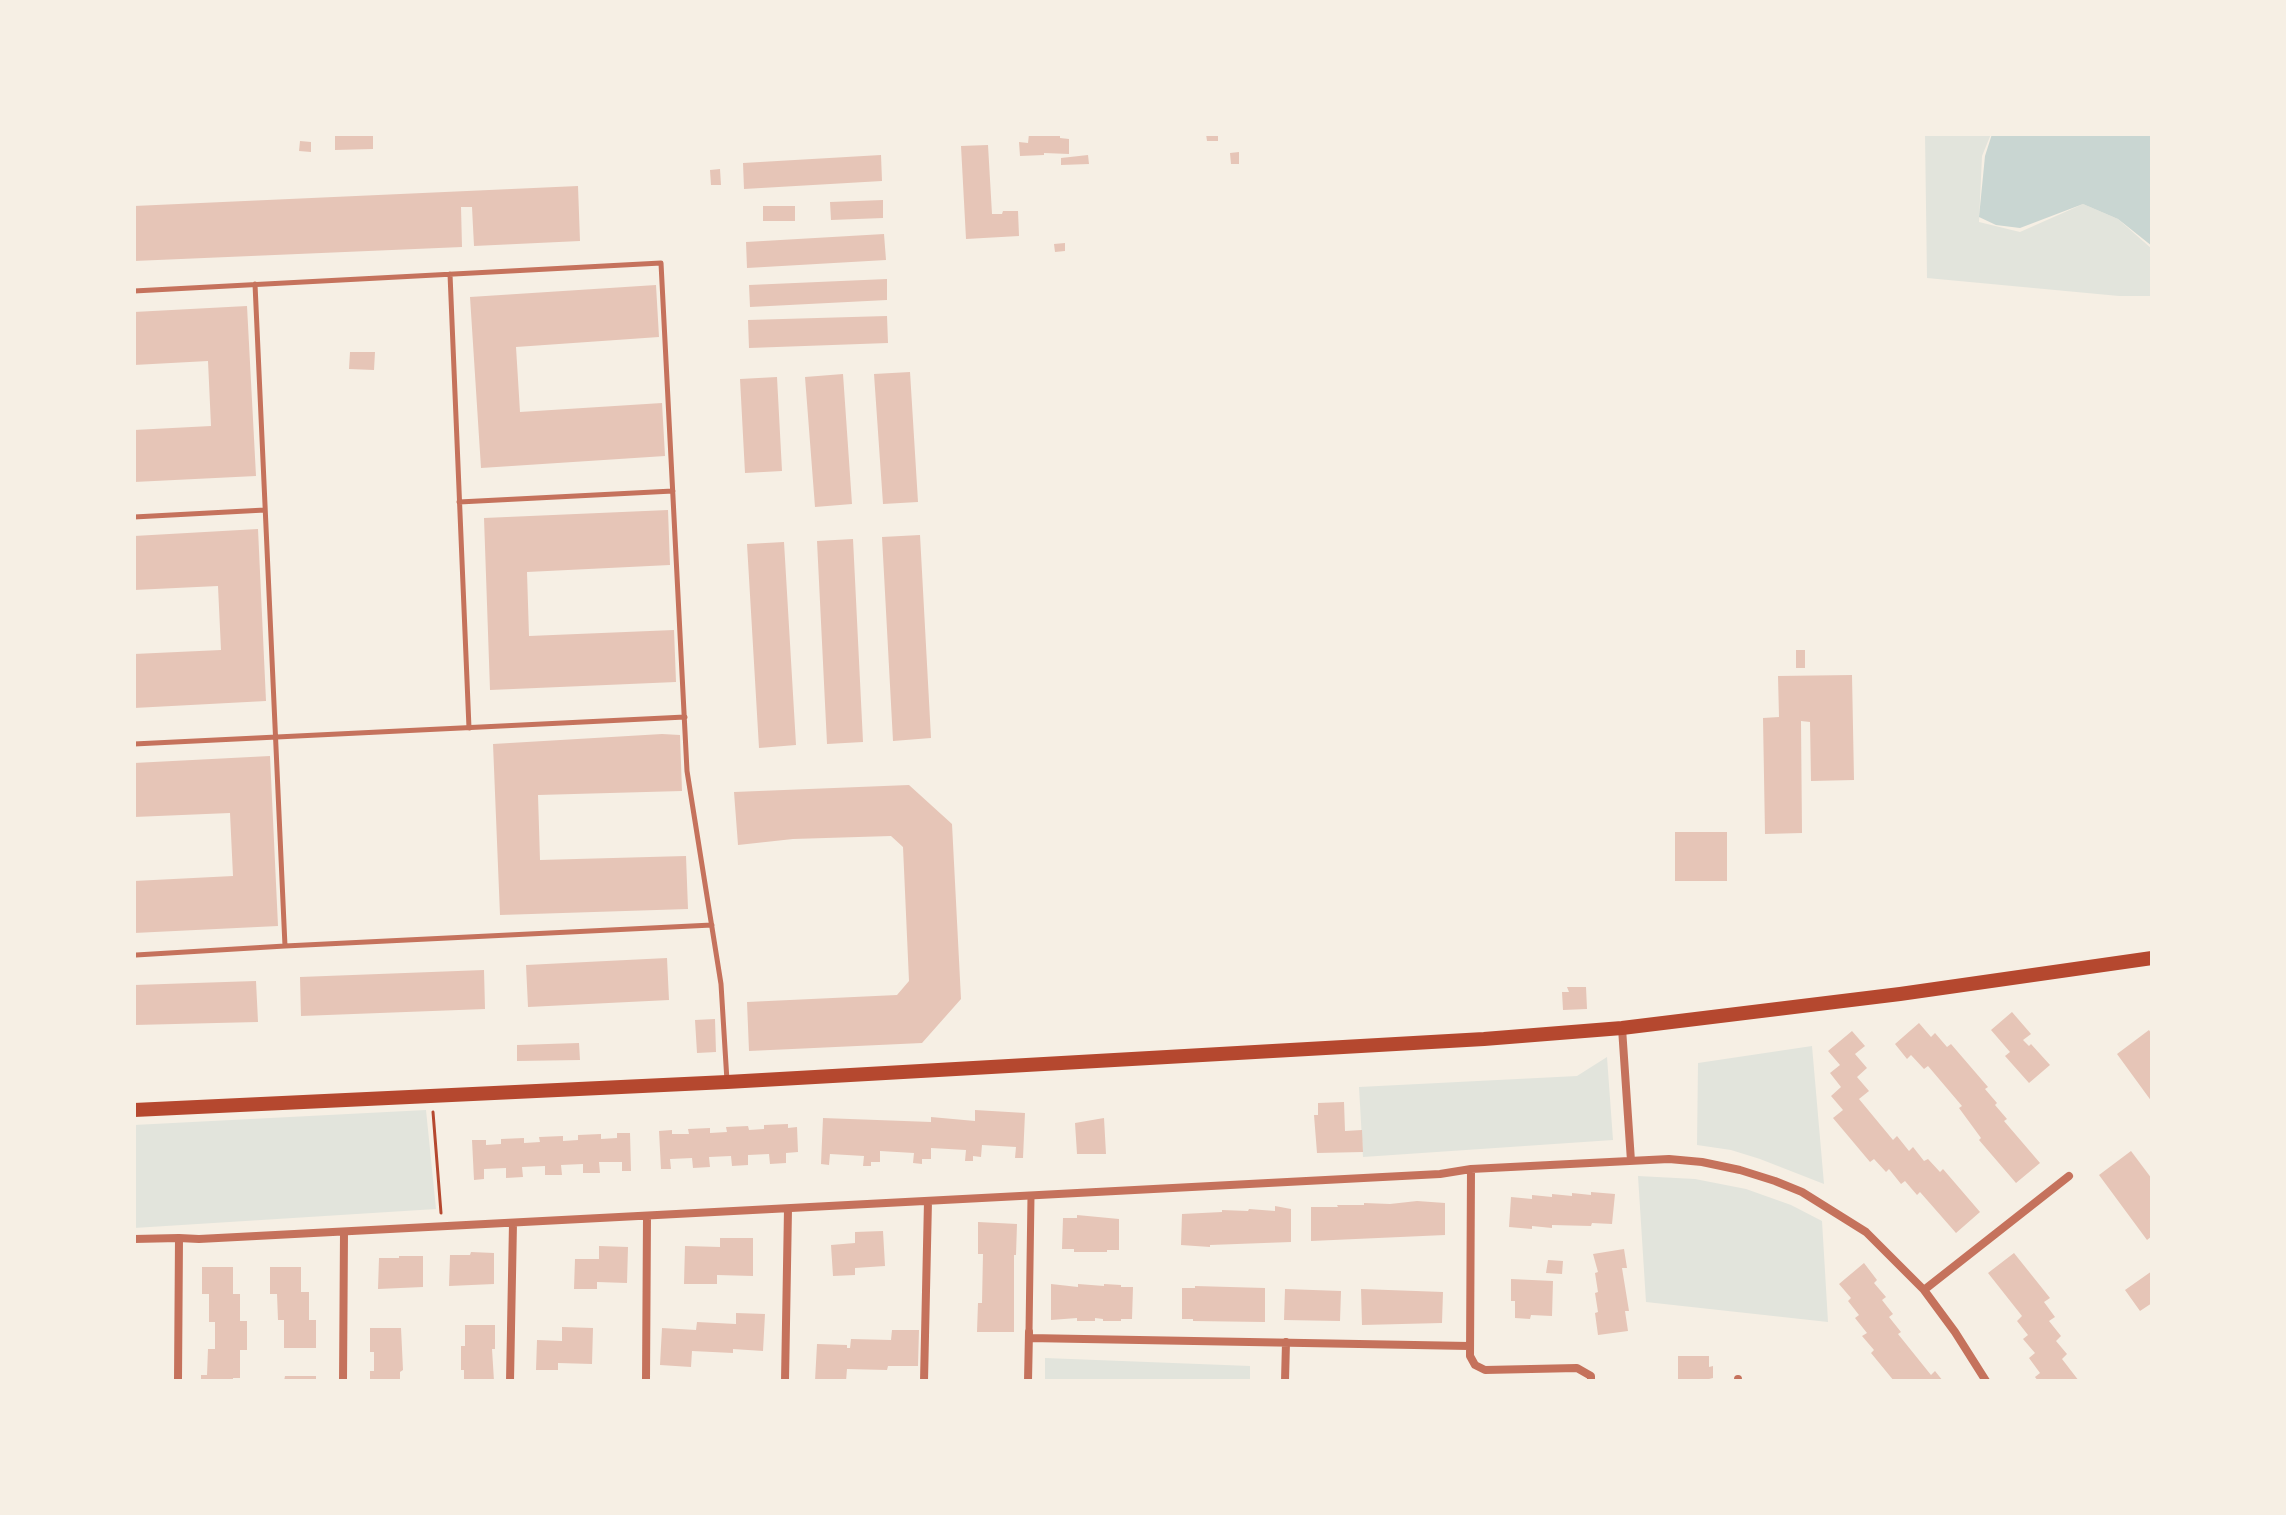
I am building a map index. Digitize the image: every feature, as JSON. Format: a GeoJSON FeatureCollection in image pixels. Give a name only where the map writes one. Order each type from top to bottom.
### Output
{"type":"FeatureCollection","features":[{"type":"Feature","properties":{"kind":"main road"},"geometry":{"type":"LineString","coordinates":[[134,1110],[727,1082],[1468,1040],[1622,1028],[1900,994],[2152,958]]}},
{"type":"Feature","properties":{"kind":"street"},"geometry":{"type":"LineString","coordinates":[[1622,1028],[1631,1161]]}},
{"type":"Feature","properties":{"kind":"street"},"geometry":{"type":"LineString","coordinates":[[134,1239],[199,1239],[788,1209],[1669,1159],[1740,1170],[1802,1192],[1866,1232],[1924,1290],[1986,1381]]}},
{"type":"Feature","properties":{"kind":"street"},"geometry":{"type":"LineString","coordinates":[[1471,1169],[1469,1346],[1475,1365],[1485,1370],[1577,1368],[1591,1376],[1591,1381]]}},
{"type":"Feature","properties":{"kind":"street"},"geometry":{"type":"LineString","coordinates":[[1924,1290],[2069,1176]]}},
{"type":"Feature","properties":{"kind":"street"},"geometry":{"type":"LineString","coordinates":[[1028,1381],[1031,1196]]}},
{"type":"Feature","properties":{"kind":"street"},"geometry":{"type":"LineString","coordinates":[[924,1381],[928,1201]]}},
{"type":"Feature","properties":{"kind":"street"},"geometry":{"type":"LineString","coordinates":[[785,1381],[788,1209]]}},
{"type":"Feature","properties":{"kind":"street"},"geometry":{"type":"LineString","coordinates":[[646,1381],[647,1216]]}},
{"type":"Feature","properties":{"kind":"street"},"geometry":{"type":"LineString","coordinates":[[510,1381],[513,1223]]}},
{"type":"Feature","properties":{"kind":"street"},"geometry":{"type":"LineString","coordinates":[[343,1381],[344,1232]]}},
{"type":"Feature","properties":{"kind":"street"},"geometry":{"type":"LineString","coordinates":[[178,1381],[179,1238]]}},
{"type":"Feature","properties":{"kind":"street"},"geometry":{"type":"LineString","coordinates":[[1029,1335],[1469,1346]]}},
{"type":"Feature","properties":{"kind":"street"},"geometry":{"type":"LineString","coordinates":[[1285,1381],[1286,1342]]}},
{"type":"Feature","properties":{"kind":"lane"},"geometry":{"type":"LineString","coordinates":[[134,291],[661,263],[687,771],[721,984],[727,1082]]}},
{"type":"Feature","properties":{"kind":"lane"},"geometry":{"type":"LineString","coordinates":[[450,274],[469,728]]}},
{"type":"Feature","properties":{"kind":"lane"},"geometry":{"type":"LineString","coordinates":[[255,284],[285,946]]}},
{"type":"Feature","properties":{"kind":"lane"},"geometry":{"type":"LineString","coordinates":[[459,502],[673,491]]}},
{"type":"Feature","properties":{"kind":"lane"},"geometry":{"type":"LineString","coordinates":[[134,517],[265,510]]}},
{"type":"Feature","properties":{"kind":"lane"},"geometry":{"type":"LineString","coordinates":[[134,744],[685,717]]}},
{"type":"Feature","properties":{"kind":"lane"},"geometry":{"type":"LineString","coordinates":[[136,955],[712,925]]}},
{"type":"Feature","properties":{"kind":"path"},"geometry":{"type":"LineString","coordinates":[[432,1097],[442,1227]]}},
{"type":"Feature","properties":{"kind":"shaded area"},"geometry":{"type":"Polygon","coordinates":[[[1925,134],[1991,134],[1982,156],[1979,222],[2020,232],[2083,204],[2118,219],[2152,249],[2152,296],[2119,296],[1927,278],[1925,134]]]}},
{"type":"Feature","properties":{"kind":"shaded area"},"geometry":{"type":"Polygon","coordinates":[[[1992,134],[2152,134],[2152,246],[2118,219],[2083,204],[2020,228],[1996,225],[1979,217],[1985,156],[1992,134]]]}},
{"type":"Feature","properties":{"kind":"shaded area"},"geometry":{"type":"Polygon","coordinates":[[[1812,1046],[1824,1184],[1731,1150],[1697,1145],[1698,1063],[1812,1046]]]}},
{"type":"Feature","properties":{"kind":"shaded area"},"geometry":{"type":"Polygon","coordinates":[[[1607,1057],[1613,1140],[1363,1157],[1359,1087],[1577,1076],[1607,1057]]]}},
{"type":"Feature","properties":{"kind":"shaded area"},"geometry":{"type":"Polygon","coordinates":[[[426,1110],[436,1209],[134,1228],[134,1125],[426,1110]]]}},
{"type":"Feature","properties":{"kind":"shaded area"},"geometry":{"type":"Polygon","coordinates":[[[1638,1176],[1695,1179],[1746,1189],[1791,1205],[1822,1221],[1828,1322],[1646,1302],[1638,1176]]]}},
{"type":"Feature","properties":{"kind":"shaded area"},"geometry":{"type":"Polygon","coordinates":[[[1045,1358],[1250,1366],[1250,1381],[1045,1381],[1045,1358]]]}},
{"type":"Feature","properties":{"kind":"building"},"geometry":{"type":"Polygon","coordinates":[[[1029,134],[1060,134],[1060,138],[1069,139],[1069,154],[1020,156],[1019,142],[1028,143],[1029,134]]]}},
{"type":"Feature","properties":{"kind":"building"},"geometry":{"type":"Polygon","coordinates":[[[1206,134],[1218,134],[1218,141],[1207,141],[1206,134]]]}},
{"type":"Feature","properties":{"kind":"building"},"geometry":{"type":"Polygon","coordinates":[[[335,135],[373,135],[373,149],[335,150],[335,135]]]}},
{"type":"Feature","properties":{"kind":"building"},"geometry":{"type":"Polygon","coordinates":[[[300,141],[311,142],[311,152],[299,151],[300,141]]]}},
{"type":"Feature","properties":{"kind":"building"},"geometry":{"type":"Polygon","coordinates":[[[988,145],[992,214],[1018,211],[1019,236],[966,239],[961,146],[988,145]]]}},
{"type":"Feature","properties":{"kind":"building"},"geometry":{"type":"Polygon","coordinates":[[[1239,152],[1239,164],[1231,164],[1230,153],[1239,152]]]}},
{"type":"Feature","properties":{"kind":"building"},"geometry":{"type":"Polygon","coordinates":[[[881,155],[882,181],[744,189],[743,163],[881,155]]]}},
{"type":"Feature","properties":{"kind":"building"},"geometry":{"type":"Polygon","coordinates":[[[1088,155],[1089,164],[1061,165],[1061,158],[1088,155]]]}},
{"type":"Feature","properties":{"kind":"building"},"geometry":{"type":"Polygon","coordinates":[[[720,169],[721,185],[711,185],[710,170],[720,169]]]}},
{"type":"Feature","properties":{"kind":"building"},"geometry":{"type":"Polygon","coordinates":[[[578,186],[580,241],[474,246],[472,207],[461,207],[462,247],[134,261],[134,206],[578,186]]]}},
{"type":"Feature","properties":{"kind":"building"},"geometry":{"type":"Polygon","coordinates":[[[883,200],[883,218],[831,220],[830,202],[883,200]]]}},
{"type":"Feature","properties":{"kind":"building"},"geometry":{"type":"Polygon","coordinates":[[[763,206],[795,206],[795,221],[763,221],[763,206]]]}},
{"type":"Feature","properties":{"kind":"building"},"geometry":{"type":"Polygon","coordinates":[[[884,234],[886,260],[747,268],[746,242],[884,234]]]}},
{"type":"Feature","properties":{"kind":"building"},"geometry":{"type":"Polygon","coordinates":[[[1065,243],[1065,251],[1055,252],[1054,244],[1065,243]]]}},
{"type":"Feature","properties":{"kind":"building"},"geometry":{"type":"Polygon","coordinates":[[[887,279],[887,300],[750,307],[749,285],[887,279]]]}},
{"type":"Feature","properties":{"kind":"building"},"geometry":{"type":"Polygon","coordinates":[[[656,285],[659,337],[516,347],[520,412],[662,403],[665,456],[481,468],[470,297],[656,285]]]}},
{"type":"Feature","properties":{"kind":"building"},"geometry":{"type":"Polygon","coordinates":[[[247,306],[256,476],[134,482],[134,430],[211,426],[208,361],[134,365],[134,312],[247,306]]]}},
{"type":"Feature","properties":{"kind":"building"},"geometry":{"type":"Polygon","coordinates":[[[887,316],[888,343],[749,348],[748,320],[887,316]]]}},
{"type":"Feature","properties":{"kind":"building"},"geometry":{"type":"Polygon","coordinates":[[[350,352],[375,352],[374,370],[349,369],[350,352]]]}},
{"type":"Feature","properties":{"kind":"building"},"geometry":{"type":"Polygon","coordinates":[[[910,372],[918,502],[883,504],[874,374],[910,372]]]}},
{"type":"Feature","properties":{"kind":"building"},"geometry":{"type":"Polygon","coordinates":[[[843,374],[852,504],[815,507],[805,377],[843,374]]]}},
{"type":"Feature","properties":{"kind":"building"},"geometry":{"type":"Polygon","coordinates":[[[777,377],[782,471],[745,473],[740,379],[777,377]]]}},
{"type":"Feature","properties":{"kind":"building"},"geometry":{"type":"Polygon","coordinates":[[[668,510],[670,565],[527,572],[529,636],[674,630],[676,682],[490,690],[484,518],[668,510]]]}},
{"type":"Feature","properties":{"kind":"building"},"geometry":{"type":"Polygon","coordinates":[[[258,529],[266,701],[134,708],[134,654],[221,650],[218,586],[134,590],[134,536],[258,529]]]}},
{"type":"Feature","properties":{"kind":"building"},"geometry":{"type":"Polygon","coordinates":[[[920,535],[931,738],[893,741],[882,537],[920,535]]]}},
{"type":"Feature","properties":{"kind":"building"},"geometry":{"type":"Polygon","coordinates":[[[853,539],[863,742],[827,744],[817,541],[853,539]]]}},
{"type":"Feature","properties":{"kind":"building"},"geometry":{"type":"Polygon","coordinates":[[[784,542],[796,745],[759,748],[747,544],[784,542]]]}},
{"type":"Feature","properties":{"kind":"building"},"geometry":{"type":"Polygon","coordinates":[[[1796,650],[1805,650],[1805,668],[1796,668],[1796,650]]]}},
{"type":"Feature","properties":{"kind":"building"},"geometry":{"type":"Polygon","coordinates":[[[1852,675],[1854,780],[1811,781],[1810,722],[1801,721],[1802,833],[1765,834],[1763,718],[1779,717],[1778,676],[1852,675]]]}},
{"type":"Feature","properties":{"kind":"building"},"geometry":{"type":"Polygon","coordinates":[[[680,735],[682,791],[538,795],[540,860],[686,856],[688,909],[500,915],[493,744],[680,735]]]}},
{"type":"Feature","properties":{"kind":"building"},"geometry":{"type":"Polygon","coordinates":[[[270,756],[278,926],[134,933],[134,881],[233,876],[230,813],[134,817],[134,763],[270,756]]]}},
{"type":"Feature","properties":{"kind":"building"},"geometry":{"type":"Polygon","coordinates":[[[909,785],[952,824],[961,999],[922,1043],[749,1051],[747,1002],[897,995],[909,981],[903,847],[891,836],[793,839],[738,845],[734,792],[909,785]]]}},
{"type":"Feature","properties":{"kind":"building"},"geometry":{"type":"Polygon","coordinates":[[[1675,832],[1727,832],[1727,881],[1675,881],[1675,832]]]}},
{"type":"Feature","properties":{"kind":"building"},"geometry":{"type":"Polygon","coordinates":[[[667,958],[669,1000],[528,1007],[526,965],[667,958]]]}},
{"type":"Feature","properties":{"kind":"building"},"geometry":{"type":"Polygon","coordinates":[[[484,970],[485,1009],[301,1016],[300,977],[484,970]]]}},
{"type":"Feature","properties":{"kind":"building"},"geometry":{"type":"Polygon","coordinates":[[[256,981],[258,1022],[134,1025],[134,985],[256,981]]]}},
{"type":"Feature","properties":{"kind":"building"},"geometry":{"type":"Polygon","coordinates":[[[1567,987],[1586,987],[1587,1009],[1563,1010],[1562,992],[1569,992],[1567,987]]]}},
{"type":"Feature","properties":{"kind":"building"},"geometry":{"type":"Polygon","coordinates":[[[2012,1012],[2031,1034],[2023,1040],[2029,1046],[2031,1044],[2050,1065],[2029,1083],[2005,1056],[2010,1052],[1991,1030],[2012,1012]]]}},
{"type":"Feature","properties":{"kind":"building"},"geometry":{"type":"Polygon","coordinates":[[[715,1019],[716,1052],[697,1053],[695,1020],[715,1019]]]}},
{"type":"Feature","properties":{"kind":"building"},"geometry":{"type":"Polygon","coordinates":[[[1919,1023],[1931,1037],[1935,1033],[1947,1047],[1951,1044],[1988,1087],[1985,1089],[2007,1119],[2004,1121],[2040,1163],[2016,1183],[1979,1140],[1981,1138],[1959,1108],[1962,1106],[1928,1066],[1924,1069],[1911,1055],[1907,1059],[1895,1044],[1919,1023]]]}},
{"type":"Feature","properties":{"kind":"building"},"geometry":{"type":"Polygon","coordinates":[[[2149,1030],[2152,1035],[2152,1102],[2117,1054],[2149,1030]]]}},
{"type":"Feature","properties":{"kind":"building"},"geometry":{"type":"Polygon","coordinates":[[[1852,1031],[1865,1046],[1855,1054],[1867,1068],[1857,1077],[1869,1091],[1859,1099],[1893,1140],[1897,1136],[1909,1151],[1913,1147],[1924,1161],[1928,1159],[1940,1172],[1943,1169],[1980,1212],[1956,1233],[1920,1192],[1917,1195],[1905,1181],[1901,1184],[1889,1169],[1886,1172],[1874,1159],[1870,1162],[1833,1118],[1843,1110],[1831,1096],[1841,1087],[1830,1073],[1840,1065],[1828,1051],[1852,1031]]]}},
{"type":"Feature","properties":{"kind":"building"},"geometry":{"type":"Polygon","coordinates":[[[579,1043],[580,1060],[517,1061],[517,1045],[579,1043]]]}},
{"type":"Feature","properties":{"kind":"building"},"geometry":{"type":"Polygon","coordinates":[[[1344,1102],[1345,1131],[1362,1130],[1363,1152],[1317,1153],[1314,1115],[1318,1115],[1318,1103],[1344,1102]]]}},
{"type":"Feature","properties":{"kind":"building"},"geometry":{"type":"Polygon","coordinates":[[[975,1110],[1025,1113],[1023,1158],[1015,1158],[1016,1147],[982,1145],[981,1157],[973,1156],[973,1161],[965,1161],[966,1150],[931,1148],[931,1159],[922,1159],[922,1164],[913,1163],[914,1153],[880,1151],[880,1162],[871,1162],[871,1166],[863,1166],[864,1156],[830,1154],[829,1165],[821,1164],[823,1118],[931,1122],[931,1117],[975,1121],[975,1110]]]}},
{"type":"Feature","properties":{"kind":"building"},"geometry":{"type":"Polygon","coordinates":[[[1104,1118],[1106,1154],[1077,1154],[1075,1123],[1104,1118]]]}},
{"type":"Feature","properties":{"kind":"building"},"geometry":{"type":"Polygon","coordinates":[[[788,1124],[788,1128],[797,1127],[798,1152],[786,1153],[786,1163],[770,1164],[769,1154],[748,1155],[748,1165],[732,1166],[731,1156],[709,1157],[710,1167],[693,1168],[692,1158],[670,1159],[671,1169],[661,1169],[659,1131],[689,1134],[688,1129],[710,1128],[710,1133],[727,1132],[726,1127],[748,1126],[749,1130],[764,1129],[764,1125],[788,1124]]]}},
{"type":"Feature","properties":{"kind":"building"},"geometry":{"type":"Polygon","coordinates":[[[617,1133],[630,1133],[631,1171],[622,1171],[622,1162],[599,1162],[600,1173],[583,1173],[583,1164],[561,1165],[562,1175],[545,1175],[545,1166],[522,1167],[523,1177],[506,1178],[506,1168],[484,1169],[484,1179],[474,1180],[472,1140],[486,1140],[486,1145],[501,1144],[501,1139],[524,1138],[524,1143],[540,1142],[539,1137],[563,1136],[563,1141],[578,1140],[578,1135],[601,1134],[601,1139],[617,1138],[617,1133]]]}},
{"type":"Feature","properties":{"kind":"building"},"geometry":{"type":"Polygon","coordinates":[[[2131,1151],[2152,1179],[2152,1236],[2147,1240],[2099,1175],[2131,1151]]]}},
{"type":"Feature","properties":{"kind":"building"},"geometry":{"type":"Polygon","coordinates":[[[1591,1192],[1615,1194],[1612,1224],[1552,1225],[1552,1228],[1532,1226],[1532,1229],[1509,1227],[1511,1197],[1532,1199],[1532,1195],[1572,1196],[1572,1193],[1591,1195],[1591,1192]]]}},
{"type":"Feature","properties":{"kind":"building"},"geometry":{"type":"Polygon","coordinates":[[[1417,1201],[1445,1203],[1445,1235],[1311,1241],[1311,1207],[1417,1201]]]}},
{"type":"Feature","properties":{"kind":"building"},"geometry":{"type":"Polygon","coordinates":[[[1275,1206],[1291,1209],[1291,1242],[1210,1247],[1181,1245],[1182,1214],[1249,1209],[1275,1211],[1275,1206]]]}},
{"type":"Feature","properties":{"kind":"building"},"geometry":{"type":"Polygon","coordinates":[[[1077,1215],[1119,1219],[1119,1250],[1074,1252],[1074,1249],[1062,1249],[1063,1218],[1077,1218],[1077,1215]]]}},
{"type":"Feature","properties":{"kind":"building"},"geometry":{"type":"Polygon","coordinates":[[[978,1222],[1017,1224],[1014,1332],[977,1332],[978,1303],[982,1303],[983,1254],[978,1254],[978,1222]]]}},
{"type":"Feature","properties":{"kind":"building"},"geometry":{"type":"Polygon","coordinates":[[[883,1231],[885,1266],[855,1268],[855,1275],[833,1276],[831,1245],[855,1243],[855,1232],[883,1231]]]}},
{"type":"Feature","properties":{"kind":"building"},"geometry":{"type":"Polygon","coordinates":[[[720,1238],[753,1238],[753,1276],[717,1275],[717,1284],[684,1284],[685,1246],[720,1247],[720,1238]]]}},
{"type":"Feature","properties":{"kind":"building"},"geometry":{"type":"Polygon","coordinates":[[[599,1246],[628,1247],[627,1283],[597,1282],[597,1289],[574,1289],[575,1259],[599,1259],[599,1246]]]}},
{"type":"Feature","properties":{"kind":"building"},"geometry":{"type":"Polygon","coordinates":[[[1624,1249],[1627,1268],[1622,1268],[1629,1311],[1625,1311],[1628,1331],[1598,1335],[1595,1273],[1598,1272],[1593,1254],[1624,1249]]]}},
{"type":"Feature","properties":{"kind":"building"},"geometry":{"type":"Polygon","coordinates":[[[471,1252],[494,1253],[494,1284],[449,1286],[450,1255],[470,1255],[471,1252]]]}},
{"type":"Feature","properties":{"kind":"building"},"geometry":{"type":"Polygon","coordinates":[[[2014,1253],[2050,1298],[2044,1302],[2055,1317],[2049,1321],[2061,1336],[2056,1341],[2067,1354],[2062,1359],[2079,1381],[2038,1381],[2035,1377],[2040,1373],[2029,1358],[2035,1353],[2023,1339],[2028,1335],[2017,1321],[2022,1316],[1988,1273],[2014,1253]]]}},
{"type":"Feature","properties":{"kind":"building"},"geometry":{"type":"Polygon","coordinates":[[[423,1256],[423,1287],[378,1289],[379,1258],[423,1256]]]}},
{"type":"Feature","properties":{"kind":"building"},"geometry":{"type":"Polygon","coordinates":[[[1548,1260],[1563,1261],[1562,1274],[1546,1273],[1548,1260]]]}},
{"type":"Feature","properties":{"kind":"building"},"geometry":{"type":"Polygon","coordinates":[[[1864,1263],[1877,1280],[1874,1283],[1886,1297],[1882,1300],[1893,1314],[1889,1317],[1901,1332],[1898,1334],[1931,1375],[1935,1371],[1943,1381],[1894,1381],[1871,1353],[1874,1350],[1862,1336],[1867,1333],[1855,1318],[1859,1315],[1848,1301],[1851,1298],[1839,1284],[1864,1263]]]}},
{"type":"Feature","properties":{"kind":"building"},"geometry":{"type":"Polygon","coordinates":[[[202,1267],[233,1267],[233,1294],[240,1294],[240,1321],[247,1321],[247,1350],[240,1350],[240,1378],[233,1378],[233,1381],[201,1381],[201,1375],[207,1375],[208,1349],[215,1349],[215,1322],[209,1322],[209,1294],[202,1294],[202,1267]]]}},
{"type":"Feature","properties":{"kind":"building"},"geometry":{"type":"Polygon","coordinates":[[[270,1267],[301,1267],[301,1292],[309,1292],[309,1320],[316,1320],[316,1348],[284,1348],[284,1320],[278,1320],[277,1294],[270,1294],[270,1267]]]}},
{"type":"Feature","properties":{"kind":"building"},"geometry":{"type":"Polygon","coordinates":[[[2152,1271],[2152,1303],[2140,1311],[2125,1290],[2152,1271]]]}},
{"type":"Feature","properties":{"kind":"building"},"geometry":{"type":"Polygon","coordinates":[[[1511,1279],[1553,1281],[1552,1316],[1515,1318],[1511,1279]]]}},
{"type":"Feature","properties":{"kind":"building"},"geometry":{"type":"Polygon","coordinates":[[[1051,1284],[1133,1287],[1132,1319],[1051,1320],[1051,1284]]]}},
{"type":"Feature","properties":{"kind":"building"},"geometry":{"type":"Polygon","coordinates":[[[1182,1288],[1265,1288],[1265,1322],[1182,1319],[1182,1288]]]}},
{"type":"Feature","properties":{"kind":"building"},"geometry":{"type":"Polygon","coordinates":[[[1285,1289],[1341,1291],[1340,1321],[1284,1320],[1285,1289]]]}},
{"type":"Feature","properties":{"kind":"building"},"geometry":{"type":"Polygon","coordinates":[[[1361,1289],[1443,1292],[1442,1323],[1362,1325],[1361,1289]]]}},
{"type":"Feature","properties":{"kind":"building"},"geometry":{"type":"Polygon","coordinates":[[[736,1313],[765,1314],[763,1351],[692,1351],[691,1367],[660,1365],[662,1328],[696,1330],[697,1322],[736,1324],[736,1313]]]}},
{"type":"Feature","properties":{"kind":"building"},"geometry":{"type":"Polygon","coordinates":[[[465,1325],[495,1325],[495,1349],[492,1349],[494,1381],[464,1381],[461,1346],[465,1346],[465,1325]]]}},
{"type":"Feature","properties":{"kind":"building"},"geometry":{"type":"Polygon","coordinates":[[[562,1327],[593,1328],[592,1364],[558,1363],[558,1370],[536,1370],[537,1340],[562,1341],[562,1327]]]}},
{"type":"Feature","properties":{"kind":"building"},"geometry":{"type":"Polygon","coordinates":[[[370,1328],[401,1328],[403,1370],[400,1381],[370,1381],[370,1371],[374,1371],[374,1352],[370,1352],[370,1328]]]}},
{"type":"Feature","properties":{"kind":"building"},"geometry":{"type":"Polygon","coordinates":[[[892,1330],[919,1330],[918,1366],[888,1366],[887,1370],[847,1369],[846,1381],[815,1381],[817,1344],[847,1345],[850,1348],[851,1339],[891,1340],[892,1330]]]}},
{"type":"Feature","properties":{"kind":"building"},"geometry":{"type":"Polygon","coordinates":[[[1678,1356],[1709,1356],[1713,1378],[1709,1381],[1681,1381],[1678,1379],[1678,1356]]]}},
{"type":"Feature","properties":{"kind":"building"},"geometry":{"type":"Polygon","coordinates":[[[285,1376],[316,1376],[316,1381],[284,1381],[285,1376]]]}}]}
